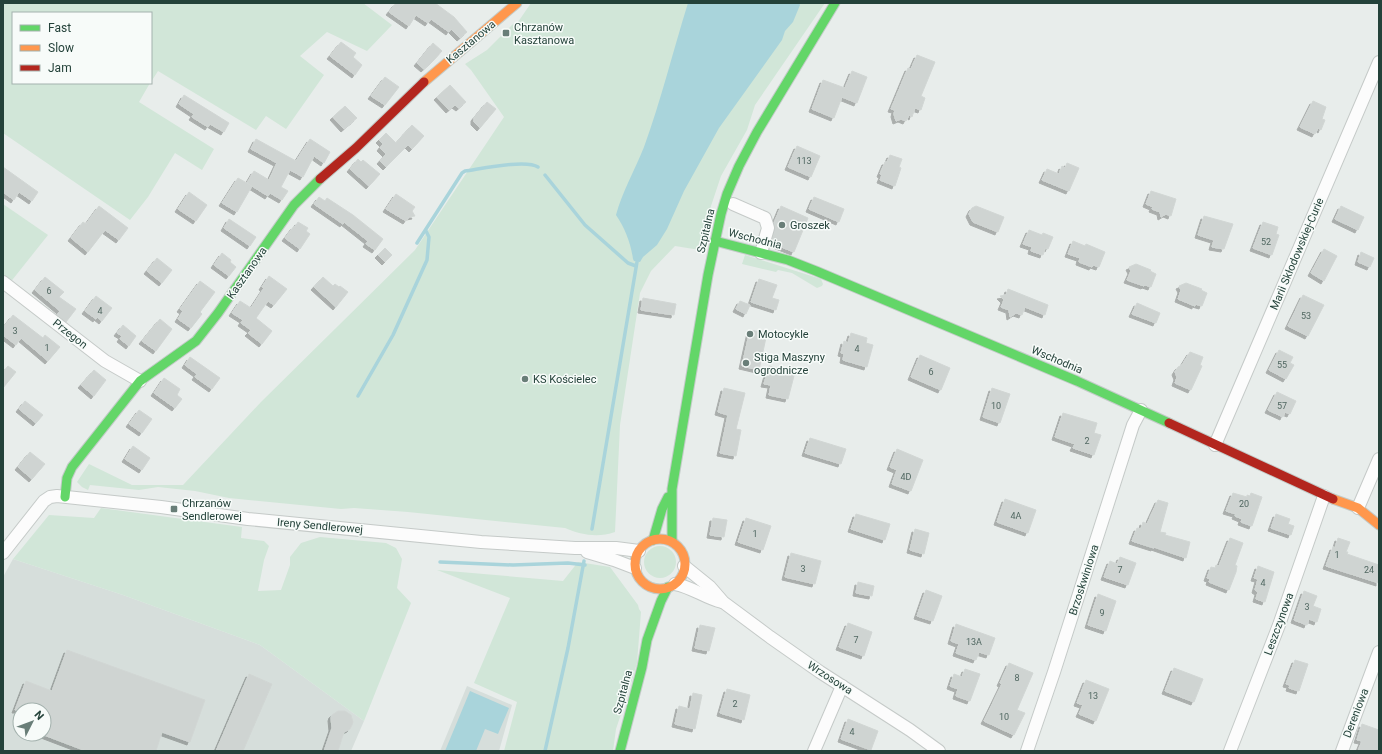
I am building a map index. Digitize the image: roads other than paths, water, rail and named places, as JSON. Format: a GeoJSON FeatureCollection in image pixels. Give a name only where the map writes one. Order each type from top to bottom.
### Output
{"type":"FeatureCollection","features":[{"type":"Feature","properties":{"kind":"street","name":"Kasztanowa"},"geometry":{"type":"LineString","coordinates":[[65,497],[67,478],[72,467],[140,381],[196,341],[218,313],[294,205],[436,71],[517,3]]}},
{"type":"Feature","properties":{"kind":"street","name":"Szpitalna"},"geometry":{"type":"LineString","coordinates":[[672,541],[672,490],[704,296],[715,241],[727,194],[748,149],[835,3]]}},
{"type":"Feature","properties":{"kind":"street","name":"Marii Skłodowskiej-Curie"},"geometry":{"type":"LineString","coordinates":[[1215,445],[1379,62]]}},
{"type":"Feature","properties":{"kind":"street"},"geometry":{"type":"LineString","coordinates":[[733,204],[765,218],[768,228],[761,253]]}},
{"type":"Feature","properties":{"kind":"street","name":"Wschodnia"},"geometry":{"type":"LineString","coordinates":[[715,241],[788,260],[816,271],[1141,410],[1324,496],[1358,508],[1379,525]]}},
{"type":"Feature","properties":{"kind":"street","name":"Przegon"},"geometry":{"type":"LineString","coordinates":[[3,282],[105,361],[140,381]]}},
{"type":"Feature","properties":{"kind":"street","name":"Brzoskwiniowa"},"geometry":{"type":"LineString","coordinates":[[1027,751],[1054,672],[1133,425],[1141,410]]}},
{"type":"Feature","properties":{"kind":"street"},"geometry":{"type":"LineString","coordinates":[[1358,508],[1379,459]]}},
{"type":"Feature","properties":{"kind":"street","name":"Szpitalna"},"geometry":{"type":"LineString","coordinates":[[653,540],[662,508],[672,490]]}},
{"type":"Feature","properties":{"kind":"street"},"geometry":{"type":"LineString","coordinates":[[3,553],[44,501],[53,496],[65,497]]}},
{"type":"Feature","properties":{"kind":"street","name":"Leszczynowa"},"geometry":{"type":"LineString","coordinates":[[1230,751],[1279,625],[1324,496]]}},
{"type":"Feature","properties":{"kind":"street","name":"Ireny Sendlerowej"},"geometry":{"type":"LineString","coordinates":[[65,497],[248,519],[481,542],[575,548]]}},
{"type":"Feature","properties":{"kind":"street"},"geometry":{"type":"LineString","coordinates":[[665,539],[672,541],[682,552],[684,559],[683,575],[672,586],[650,591],[640,580],[635,568],[634,560],[643,545],[653,540],[665,539]]}},
{"type":"Feature","properties":{"kind":"street"},"geometry":{"type":"LineString","coordinates":[[575,548],[616,548],[639,551]]}},
{"type":"Feature","properties":{"kind":"street"},"geometry":{"type":"LineString","coordinates":[[575,548],[635,568]]}},
{"type":"Feature","properties":{"kind":"street","name":"Wrzosowa"},"geometry":{"type":"LineString","coordinates":[[684,566],[710,587],[723,602],[770,637],[939,751]]}},
{"type":"Feature","properties":{"kind":"street","name":"Szpitalna"},"geometry":{"type":"LineString","coordinates":[[620,751],[642,667],[647,640],[661,601],[672,586]]}},
{"type":"Feature","properties":{"kind":"street","name":"Wrzosowa"},"geometry":{"type":"LineString","coordinates":[[672,586],[689,587],[711,599],[723,602]]}},
{"type":"Feature","properties":{"kind":"street","name":"Szpitalna"},"geometry":{"type":"LineString","coordinates":[[647,616],[647,640]]}},
{"type":"Feature","properties":{"kind":"street","name":"Dereniowa"},"geometry":{"type":"LineString","coordinates":[[1342,751],[1379,652]]}},
{"type":"Feature","properties":{"kind":"street"},"geometry":{"type":"LineString","coordinates":[[814,751],[842,686]]}},
{"type":"Feature","properties":{"kind":"water"},"geometry":{"type":"Polygon","coordinates":[[[688,3],[799,3],[800,5],[793,22],[785,31],[782,40],[719,128],[684,191],[667,229],[657,245],[643,257],[640,262],[634,261],[627,236],[616,215],[644,147],[688,3]]]}},
{"type":"Feature","properties":{"kind":"water"},"geometry":{"type":"Polygon","coordinates":[[[470,691],[509,708],[498,734],[485,729],[476,751],[445,751],[470,691]]]}},
{"type":"Feature","properties":{"kind":"waterway"},"geometry":{"type":"LineString","coordinates":[[417,243],[462,173],[465,171],[514,164],[524,164],[538,167]]}},
{"type":"Feature","properties":{"kind":"waterway"},"geometry":{"type":"LineString","coordinates":[[545,175],[585,225],[628,263],[636,266]]}},
{"type":"Feature","properties":{"kind":"waterway"},"geometry":{"type":"LineString","coordinates":[[358,396],[393,335],[427,260],[429,237],[426,231]]}},
{"type":"Feature","properties":{"kind":"waterway"},"geometry":{"type":"LineString","coordinates":[[592,529],[637,262]]}},
{"type":"Feature","properties":{"kind":"waterway"},"geometry":{"type":"LineString","coordinates":[[545,751],[568,648],[584,561]]}},
{"type":"Feature","properties":{"kind":"waterway"},"geometry":{"type":"LineString","coordinates":[[440,562],[513,565],[568,563],[585,565]]}},
{"type":"Feature","properties":{"kind":"place","name":"Chrzanów Kasztanowa"},"geometry":{"type":"Point","coordinates":[506,33]}},
{"type":"Feature","properties":{"kind":"place","name":"Groszek"},"geometry":{"type":"Point","coordinates":[782,225]}},
{"type":"Feature","properties":{"kind":"place","name":"Motocykle"},"geometry":{"type":"Point","coordinates":[750,334]}},
{"type":"Feature","properties":{"kind":"place","name":"Stiga Maszyny ogrodnicze"},"geometry":{"type":"Point","coordinates":[746,363]}},
{"type":"Feature","properties":{"kind":"place","name":"KS Kościelec"},"geometry":{"type":"Point","coordinates":[525,379]}},
{"type":"Feature","properties":{"kind":"place","name":"Chrzanów Sendlerowej"},"geometry":{"type":"Point","coordinates":[174,509]}}]}
